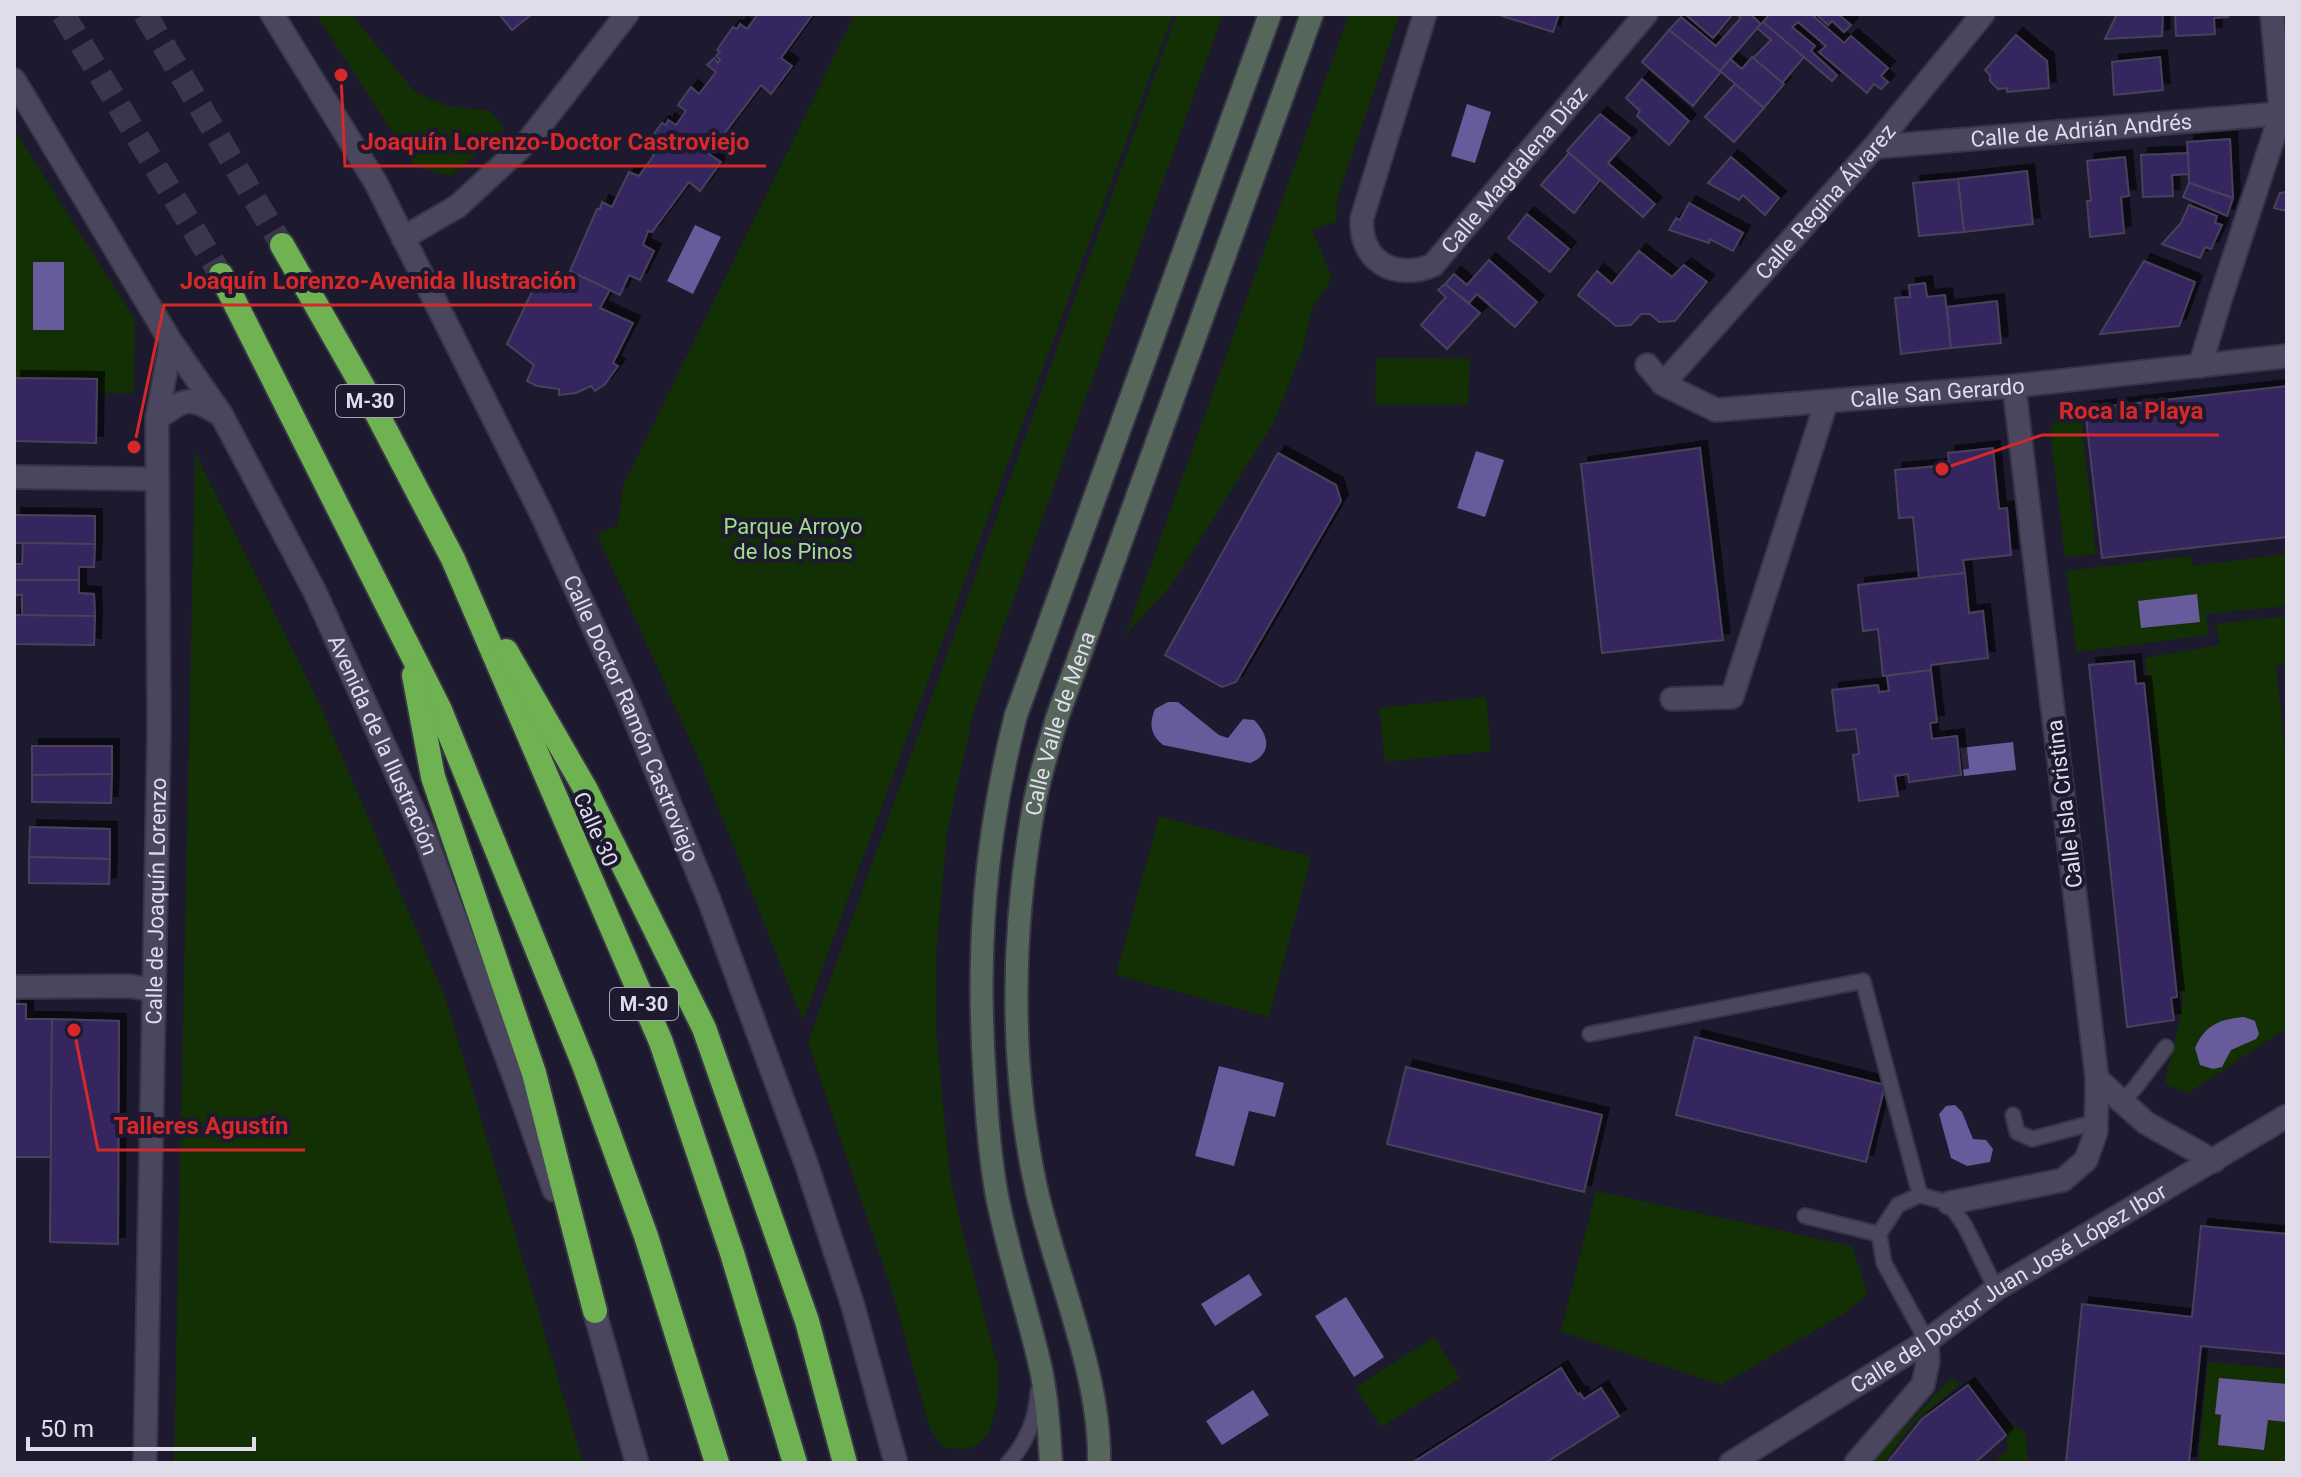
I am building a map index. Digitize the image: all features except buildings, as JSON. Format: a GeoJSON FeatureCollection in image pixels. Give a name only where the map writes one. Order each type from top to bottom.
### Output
{"type":"FeatureCollection","features":[{"type":"Feature","properties":{"kind":"highway","name":"Calle 30"},"geometry":{"type":"LineString","coordinates":[[282,245],[363,387],[453,559],[661,1042],[732,1253],[795,1463]]}},
{"type":"Feature","properties":{"kind":"highway"},"geometry":{"type":"LineString","coordinates":[[221,275],[440,710],[584,1065],[646,1236],[717,1463]]}},
{"type":"Feature","properties":{"kind":"highway"},"geometry":{"type":"LineString","coordinates":[[453,559],[586,790],[704,1028],[807,1321],[845,1463]]}},
{"type":"Feature","properties":{"kind":"highway"},"geometry":{"type":"LineString","coordinates":[[409,645],[433,777],[534,1073],[595,1311]]}},
{"type":"Feature","properties":{"kind":"main road","name":"Calle Valle de Mena"},"geometry":{"type":"LineString","coordinates":[[1051,1463],[1040,1362],[997,1197],[989,1148],[981,1028],[981,917],[993,817],[1016,715],[1270,14]]}},
{"type":"Feature","properties":{"kind":"main road","name":"Calle Valle de Mena"},"geometry":{"type":"LineString","coordinates":[[1099,1463],[1093,1395],[1038,1193],[1025,1124],[1017,1017],[1026,856],[1034,803],[1057,718],[1312,14]]}},
{"type":"Feature","properties":{"kind":"street","name":"Calle Doctor Ramón Castroviejo"},"geometry":{"type":"LineString","coordinates":[[272,14],[376,183],[585,606],[709,900],[806,1163],[900,1461]]}},
{"type":"Feature","properties":{"kind":"street"},"geometry":{"type":"LineString","coordinates":[[403,238],[458,206],[529,140],[627,14]]}},
{"type":"Feature","properties":{"kind":"street","name":"Calle Magdalena Díaz"},"geometry":{"type":"LineString","coordinates":[[1425,14],[1362,218],[1363,238],[1370,253],[1380,262],[1402,272],[1433,265],[1646,14]]}},
{"type":"Feature","properties":{"kind":"street","name":"Calle Regina Álvarez"},"geometry":{"type":"LineString","coordinates":[[1663,384],[1874,147],[1983,14]]}},
{"type":"Feature","properties":{"kind":"street"},"geometry":{"type":"LineString","coordinates":[[2200,366],[2284,114],[2272,14]]}},
{"type":"Feature","properties":{"kind":"street","name":"Avenida de la Ilustración"},"geometry":{"type":"LineString","coordinates":[[14,80],[171,342],[221,414],[315,592],[424,834],[516,1082],[595,1311],[637,1463]]}},
{"type":"Feature","properties":{"kind":"street","name":"Calle de Adrián Andrés"},"geometry":{"type":"LineString","coordinates":[[1874,147],[2284,114]]}},
{"type":"Feature","properties":{"kind":"street","name":"Calle de Joaquín Lorenzo"},"geometry":{"type":"LineString","coordinates":[[145,1463],[159,731],[157,419],[171,342]]}},
{"type":"Feature","properties":{"kind":"street","name":"Calle San Gerardo"},"geometry":{"type":"LineString","coordinates":[[1647,365],[1663,384],[1716,410],[2014,386],[2287,356]]}},
{"type":"Feature","properties":{"kind":"street","name":"Calle Isla Cristina"},"geometry":{"type":"LineString","coordinates":[[1949,1203],[2063,1180],[2086,1160],[2096,1132],[2097,1079],[2014,386]]}},
{"type":"Feature","properties":{"kind":"street"},"geometry":{"type":"LineString","coordinates":[[157,419],[181,401],[196,400],[221,414]]}},
{"type":"Feature","properties":{"kind":"street","name":"Calle San Gerardo"},"geometry":{"type":"LineString","coordinates":[[1672,699],[1732,697],[1826,403]]}},
{"type":"Feature","properties":{"kind":"street"},"geometry":{"type":"LineString","coordinates":[[14,477],[156,479]]}},
{"type":"Feature","properties":{"kind":"street"},"geometry":{"type":"LineString","coordinates":[[14,987],[129,986],[154,990]]}},
{"type":"Feature","properties":{"kind":"street"},"geometry":{"type":"LineString","coordinates":[[2097,1079],[2146,1123],[2214,1161]]}},
{"type":"Feature","properties":{"kind":"street","name":"Calle del Doctor Juan José López Ibor"},"geometry":{"type":"LineString","coordinates":[[1731,1463],[1927,1341],[1996,1289],[2287,1116]]}},
{"type":"Feature","properties":{"kind":"street"},"geometry":{"type":"LineString","coordinates":[[1856,1463],[1923,1385],[1928,1361],[1927,1341]]}},
{"type":"Feature","properties":{"kind":"lane"},"geometry":{"type":"LineString","coordinates":[[1590,1034],[1863,981],[1920,1195]]}},
{"type":"Feature","properties":{"kind":"lane"},"geometry":{"type":"LineString","coordinates":[[2121,1102],[2166,1047]]}},
{"type":"Feature","properties":{"kind":"lane"},"geometry":{"type":"LineString","coordinates":[[2013,1115],[2017,1132],[2032,1139],[2096,1122]]}},
{"type":"Feature","properties":{"kind":"lane"},"geometry":{"type":"LineString","coordinates":[[1927,1341],[1884,1263],[1879,1234],[1898,1205],[1920,1195],[1949,1203],[1965,1226],[1996,1289]]}},
{"type":"Feature","properties":{"kind":"lane"},"geometry":{"type":"LineString","coordinates":[[1805,1216],[1879,1234]]}},
{"type":"Feature","properties":{"kind":"lane"},"geometry":{"type":"LineString","coordinates":[[1008,1463],[1025,1440],[1037,1403],[1040,1362]]}},
{"type":"Feature","properties":{"kind":"green space"},"geometry":{"type":"Polygon","coordinates":[[[316,14],[351,14],[414,91],[447,106],[490,111],[505,129],[451,176],[414,166],[316,14]]]}},
{"type":"Feature","properties":{"kind":"green space","name":"Parque Arroyo de los Pinos"},"geometry":{"type":"Polygon","coordinates":[[[855,14],[1173,14],[803,1021],[700,762],[597,534],[618,525],[623,486],[855,14]]]}},
{"type":"Feature","properties":{"kind":"green space"},"geometry":{"type":"Polygon","coordinates":[[[1177,14],[1223,14],[975,707],[947,832],[936,953],[936,1027],[943,1106],[950,1175],[998,1367],[998,1385],[994,1417],[981,1442],[968,1449],[943,1447],[930,1429],[894,1297],[808,1042],[1177,14]]]}},
{"type":"Feature","properties":{"kind":"green space"},"geometry":{"type":"Polygon","coordinates":[[[1349,14],[1400,14],[1337,199],[1336,222],[1312,229],[1332,278],[1312,309],[1303,348],[1273,424],[1172,584],[1126,634],[1349,14]]]}},
{"type":"Feature","properties":{"kind":"green space"},"geometry":{"type":"Polygon","coordinates":[[[14,129],[135,320],[134,393],[96,393],[96,379],[14,378],[14,129]]]}},
{"type":"Feature","properties":{"kind":"green space"},"geometry":{"type":"Polygon","coordinates":[[[1376,358],[1470,359],[1468,405],[1375,405],[1376,358]]]}},
{"type":"Feature","properties":{"kind":"green space"},"geometry":{"type":"Polygon","coordinates":[[[2080,409],[2096,554],[2065,557],[2050,430],[2061,412],[2080,409]]]}},
{"type":"Feature","properties":{"kind":"green space"},"geometry":{"type":"Polygon","coordinates":[[[195,452],[319,703],[445,997],[583,1463],[174,1463],[195,452]]]}},
{"type":"Feature","properties":{"kind":"green space"},"geometry":{"type":"Polygon","coordinates":[[[2287,554],[2287,606],[2206,614],[2209,635],[2077,652],[2066,571],[2190,556],[2192,566],[2287,554]]]}},
{"type":"Feature","properties":{"kind":"green space"},"geometry":{"type":"Polygon","coordinates":[[[2287,616],[2287,664],[2276,666],[2287,768],[2287,1028],[2188,1093],[2165,1084],[2183,1003],[2145,658],[2220,645],[2216,624],[2287,616]]]}},
{"type":"Feature","properties":{"kind":"green space"},"geometry":{"type":"Polygon","coordinates":[[[1486,697],[1491,751],[1385,762],[1379,708],[1486,697]]]}},
{"type":"Feature","properties":{"kind":"green space"},"geometry":{"type":"Polygon","coordinates":[[[1159,816],[1311,857],[1269,1017],[1116,975],[1159,816]]]}},
{"type":"Feature","properties":{"kind":"green space"},"geometry":{"type":"Polygon","coordinates":[[[1596,1191],[1852,1246],[1868,1293],[1847,1312],[1721,1385],[1561,1331],[1596,1191]]]}},
{"type":"Feature","properties":{"kind":"green space"},"geometry":{"type":"Polygon","coordinates":[[[1434,1337],[1460,1378],[1381,1427],[1355,1388],[1434,1337]]]}},
{"type":"Feature","properties":{"kind":"green space"},"geometry":{"type":"Polygon","coordinates":[[[2208,1362],[2287,1369],[2287,1463],[2198,1463],[2208,1362]]]}},
{"type":"Feature","properties":{"kind":"green space"},"geometry":{"type":"Polygon","coordinates":[[[1952,1377],[1959,1384],[1914,1422],[1883,1463],[1871,1463],[1952,1377]]]}},
{"type":"Feature","properties":{"kind":"green space"},"geometry":{"type":"Polygon","coordinates":[[[2003,1425],[2022,1429],[2026,1436],[2028,1463],[1993,1463],[2008,1449],[2006,1442],[2010,1437],[2003,1425]]]}},
{"type":"Feature","properties":{"kind":"shaded area"},"geometry":{"type":"Polygon","coordinates":[[[1467,104],[1491,112],[1475,163],[1451,156],[1467,104]]]}},
{"type":"Feature","properties":{"kind":"shaded area"},"geometry":{"type":"Polygon","coordinates":[[[695,225],[721,237],[693,294],[667,281],[695,225]]]}},
{"type":"Feature","properties":{"kind":"shaded area"},"geometry":{"type":"Polygon","coordinates":[[[33,262],[64,262],[64,330],[33,330],[33,262]]]}},
{"type":"Feature","properties":{"kind":"shaded area"},"geometry":{"type":"Polygon","coordinates":[[[1476,451],[1504,460],[1485,517],[1457,508],[1476,451]]]}},
{"type":"Feature","properties":{"kind":"shaded area"},"geometry":{"type":"Polygon","coordinates":[[[2197,594],[2200,622],[2141,628],[2138,601],[2197,594]]]}},
{"type":"Feature","properties":{"kind":"shaded area"},"geometry":{"type":"Polygon","coordinates":[[[1168,702],[1178,702],[1219,735],[1228,738],[1243,719],[1254,720],[1265,738],[1262,755],[1250,763],[1163,745],[1153,733],[1152,719],[1155,709],[1168,702]]]}},
{"type":"Feature","properties":{"kind":"shaded area"},"geometry":{"type":"Polygon","coordinates":[[[2013,742],[2016,770],[1964,776],[1960,748],[2013,742]]]}},
{"type":"Feature","properties":{"kind":"shaded area"},"geometry":{"type":"Polygon","coordinates":[[[2244,1017],[2255,1021],[2259,1034],[2256,1039],[2231,1050],[2222,1067],[2213,1069],[2200,1065],[2195,1048],[2204,1034],[2228,1019],[2244,1017]]]}},
{"type":"Feature","properties":{"kind":"shaded area"},"geometry":{"type":"Polygon","coordinates":[[[1219,1066],[1284,1083],[1275,1117],[1249,1111],[1234,1166],[1195,1156],[1219,1066]]]}},
{"type":"Feature","properties":{"kind":"shaded area"},"geometry":{"type":"Polygon","coordinates":[[[1955,1105],[1962,1112],[1973,1139],[1986,1140],[1993,1149],[1990,1162],[1967,1166],[1951,1158],[1939,1114],[1946,1106],[1955,1105]]]}},
{"type":"Feature","properties":{"kind":"shaded area"},"geometry":{"type":"Polygon","coordinates":[[[1249,1274],[1262,1295],[1215,1326],[1201,1304],[1249,1274]]]}},
{"type":"Feature","properties":{"kind":"shaded area"},"geometry":{"type":"Polygon","coordinates":[[[1346,1297],[1384,1357],[1354,1377],[1315,1316],[1346,1297]]]}},
{"type":"Feature","properties":{"kind":"shaded area"},"geometry":{"type":"Polygon","coordinates":[[[2219,1378],[2287,1384],[2287,1422],[2268,1420],[2264,1450],[2218,1445],[2221,1415],[2215,1414],[2219,1378]]]}},
{"type":"Feature","properties":{"kind":"shaded area"},"geometry":{"type":"Polygon","coordinates":[[[1253,1390],[1269,1415],[1222,1445],[1206,1421],[1253,1390]]]}},
{"type":"Feature","properties":{"kind":"tunnel"},"geometry":{"type":"LineString","coordinates":[[63,14],[221,275]]}},
{"type":"Feature","properties":{"kind":"tunnel"},"geometry":{"type":"LineString","coordinates":[[145,14],[282,245]]}},
{"type":"Feature","properties":{"kind":"place","name":"Joaquín Lorenzo-Doctor Castroviejo"},"geometry":{"type":"Point","coordinates":[341,75]}},
{"type":"Feature","properties":{"kind":"place","name":"Joaquín Lorenzo-Avenida Ilustración"},"geometry":{"type":"Point","coordinates":[134,447]}},
{"type":"Feature","properties":{"kind":"place","name":"Roca la Playa"},"geometry":{"type":"Point","coordinates":[1942,469]}},
{"type":"Feature","properties":{"kind":"place","name":"Talleres Agustín"},"geometry":{"type":"Point","coordinates":[74,1030]}}]}
